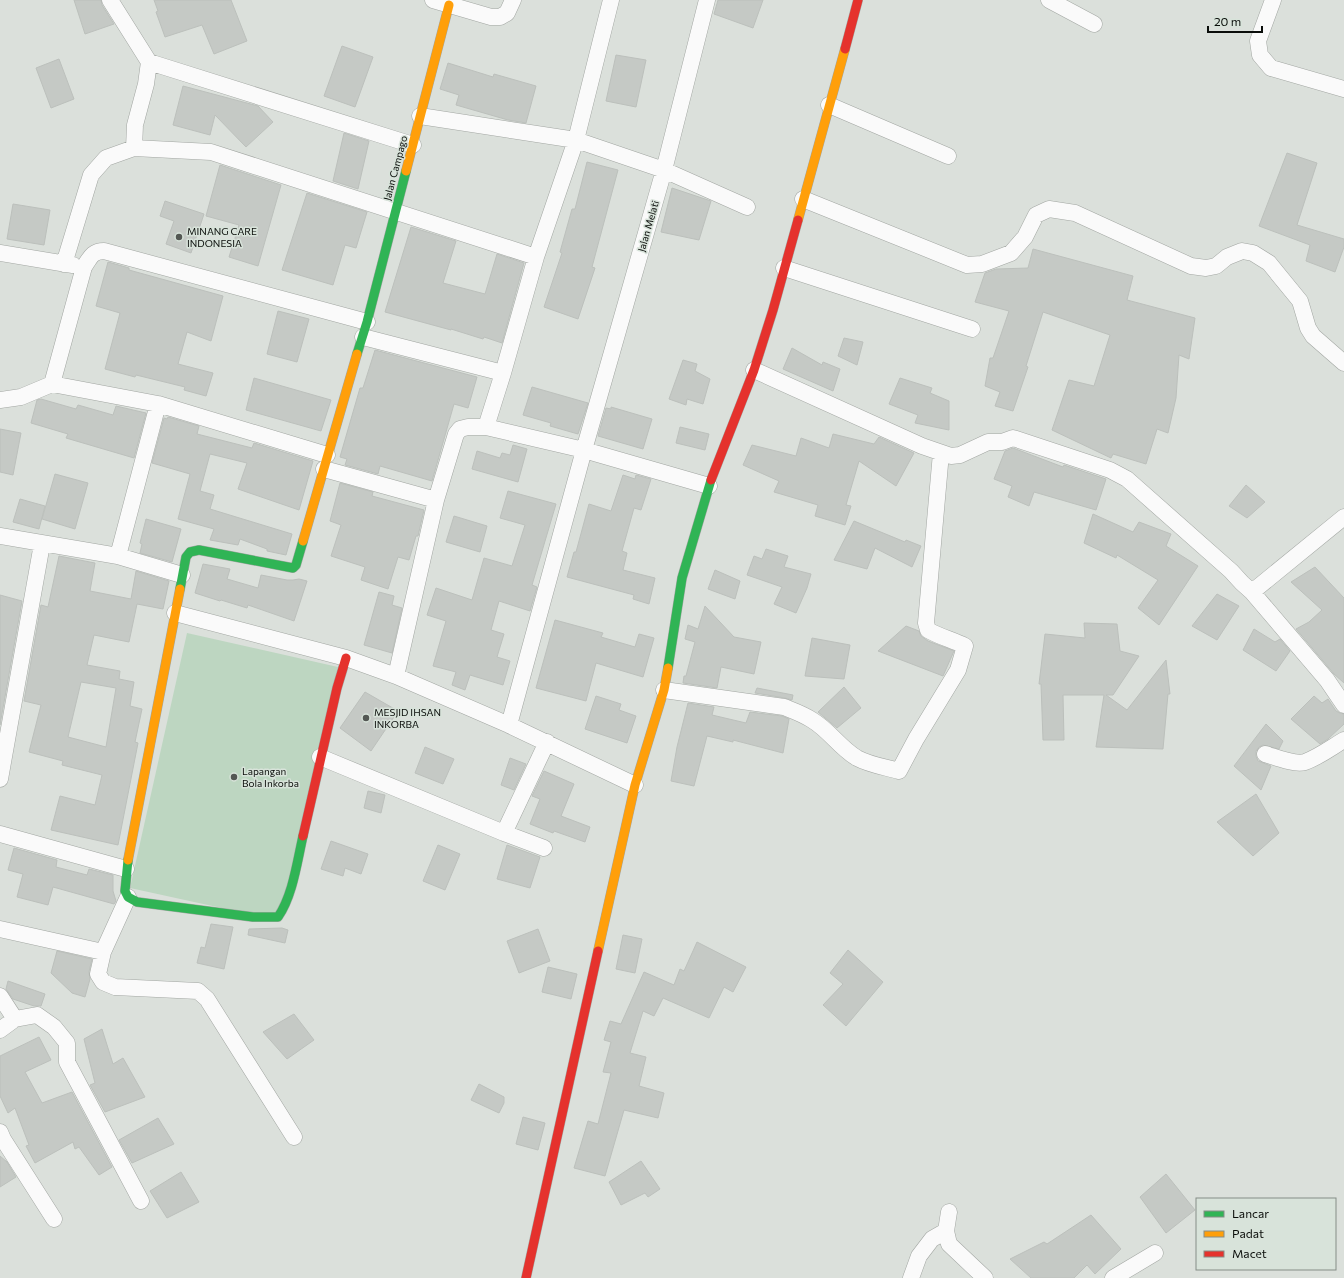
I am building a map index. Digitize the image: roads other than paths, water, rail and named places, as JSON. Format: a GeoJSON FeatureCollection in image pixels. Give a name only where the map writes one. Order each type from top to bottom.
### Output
{"type":"FeatureCollection","features":[{"type":"Feature","properties":{"kind":"street"},"geometry":{"type":"LineString","coordinates":[[110,0],[149,62],[146,84],[135,125],[134,148]]}},
{"type":"Feature","properties":{"kind":"street"},"geometry":{"type":"LineString","coordinates":[[433,0],[490,18],[500,17],[507,13],[513,0]]}},
{"type":"Feature","properties":{"kind":"street"},"geometry":{"type":"LineString","coordinates":[[486,427],[536,257],[576,140],[611,0]]}},
{"type":"Feature","properties":{"kind":"street","name":"Jalan Melati"},"geometry":{"type":"LineString","coordinates":[[509,725],[584,450],[664,170],[707,0]]}},
{"type":"Feature","properties":{"kind":"street"},"geometry":{"type":"LineString","coordinates":[[526,1278],[635,784],[664,690],[682,578],[709,486],[754,370],[784,268],[858,0]]}},
{"type":"Feature","properties":{"kind":"street"},"geometry":{"type":"LineString","coordinates":[[1049,0],[1094,24]]}},
{"type":"Feature","properties":{"kind":"street"},"geometry":{"type":"LineString","coordinates":[[1273,0],[1258,41],[1260,55],[1271,68],[1344,88]]}},
{"type":"Feature","properties":{"kind":"street","name":"Jalan Campago"},"geometry":{"type":"LineString","coordinates":[[182,575],[186,557],[190,552],[199,550],[289,568],[293,568],[296,564],[365,330],[449,5]]}},
{"type":"Feature","properties":{"kind":"street"},"geometry":{"type":"LineString","coordinates":[[149,62],[413,144]]}},
{"type":"Feature","properties":{"kind":"street"},"geometry":{"type":"LineString","coordinates":[[829,105],[948,156]]}},
{"type":"Feature","properties":{"kind":"street"},"geometry":{"type":"LineString","coordinates":[[420,116],[576,140],[664,170],[747,207]]}},
{"type":"Feature","properties":{"kind":"street"},"geometry":{"type":"LineString","coordinates":[[64,264],[91,174],[106,158],[134,148],[211,152],[536,257]]}},
{"type":"Feature","properties":{"kind":"street"},"geometry":{"type":"LineString","coordinates":[[803,199],[967,265],[982,264],[1011,253],[1025,237],[1036,215],[1049,209],[1075,213],[1191,266],[1206,268],[1216,266],[1227,256],[1242,251],[1253,253],[1269,263],[1300,301],[1308,328],[1313,336],[1344,363]]}},
{"type":"Feature","properties":{"kind":"street"},"geometry":{"type":"LineString","coordinates":[[52,384],[84,267],[94,253],[104,251],[503,373]]}},
{"type":"Feature","properties":{"kind":"street"},"geometry":{"type":"LineString","coordinates":[[0,253],[84,267]]}},
{"type":"Feature","properties":{"kind":"street"},"geometry":{"type":"LineString","coordinates":[[784,268],[972,329]]}},
{"type":"Feature","properties":{"kind":"street"},"geometry":{"type":"LineString","coordinates":[[754,370],[922,446],[951,456],[960,455],[988,442],[1002,442],[1013,438],[1110,470],[1126,479],[1231,571],[1252,592],[1327,680],[1344,705]]}},
{"type":"Feature","properties":{"kind":"street"},"geometry":{"type":"LineString","coordinates":[[0,400],[21,397],[52,384],[158,404],[436,500]]}},
{"type":"Feature","properties":{"kind":"street"},"geometry":{"type":"LineString","coordinates":[[118,556],[158,404]]}},
{"type":"Feature","properties":{"kind":"street"},"geometry":{"type":"LineString","coordinates":[[396,676],[436,500],[456,434],[460,428],[486,427],[584,450],[709,486]]}},
{"type":"Feature","properties":{"kind":"street"},"geometry":{"type":"LineString","coordinates":[[664,690],[784,707],[799,712],[813,720],[857,758],[899,771],[916,739],[958,670],[965,646],[936,635],[928,630],[926,623],[941,453]]}},
{"type":"Feature","properties":{"kind":"street"},"geometry":{"type":"LineString","coordinates":[[1252,592],[1344,516]]}},
{"type":"Feature","properties":{"kind":"street"},"geometry":{"type":"LineString","coordinates":[[0,536],[118,556],[182,575],[126,869],[125,891],[128,897],[136,902],[253,917],[278,917],[285,907],[289,895],[320,757],[346,658]]}},
{"type":"Feature","properties":{"kind":"street"},"geometry":{"type":"LineString","coordinates":[[1,772],[42,544]]}},
{"type":"Feature","properties":{"kind":"street"},"geometry":{"type":"LineString","coordinates":[[175,613],[346,658],[396,676],[547,742],[635,784]]}},
{"type":"Feature","properties":{"kind":"street"},"geometry":{"type":"LineString","coordinates":[[1264,754],[1285,760],[1304,762],[1344,740]]}},
{"type":"Feature","properties":{"kind":"street"},"geometry":{"type":"LineString","coordinates":[[504,833],[547,742]]}},
{"type":"Feature","properties":{"kind":"street"},"geometry":{"type":"LineString","coordinates":[[320,757],[544,848]]}},
{"type":"Feature","properties":{"kind":"street"},"geometry":{"type":"LineString","coordinates":[[0,834],[126,869]]}},
{"type":"Feature","properties":{"kind":"street"},"geometry":{"type":"LineString","coordinates":[[128,897],[103,952],[98,974],[103,982],[115,987],[198,991],[207,999],[294,1136]]}},
{"type":"Feature","properties":{"kind":"street"},"geometry":{"type":"LineString","coordinates":[[0,929],[103,952]]}},
{"type":"Feature","properties":{"kind":"street"},"geometry":{"type":"LineString","coordinates":[[0,996],[15,1019]]}},
{"type":"Feature","properties":{"kind":"street"},"geometry":{"type":"LineString","coordinates":[[0,1030],[15,1019],[37,1015],[54,1026],[68,1043],[67,1062],[141,1201]]}},
{"type":"Feature","properties":{"kind":"street"},"geometry":{"type":"LineString","coordinates":[[1,1137],[54,1219]]}},
{"type":"Feature","properties":{"kind":"street"},"geometry":{"type":"LineString","coordinates":[[949,1212],[946,1231],[950,1244],[985,1278]]}},
{"type":"Feature","properties":{"kind":"street"},"geometry":{"type":"LineString","coordinates":[[911,1278],[919,1256],[932,1238],[946,1231]]}},
{"type":"Feature","properties":{"kind":"street"},"geometry":{"type":"LineString","coordinates":[[1113,1278],[1156,1253]]}},
{"type":"Feature","properties":{"kind":"place","name":"MINANG CARE INDONESIA"},"geometry":{"type":"Point","coordinates":[179,237]}},
{"type":"Feature","properties":{"kind":"place","name":"MESJID IHSAN INKORBA"},"geometry":{"type":"Point","coordinates":[366,718]}},
{"type":"Feature","properties":{"kind":"place","name":"Lapangan Bola Inkorba"},"geometry":{"type":"Point","coordinates":[234,777]}}]}
